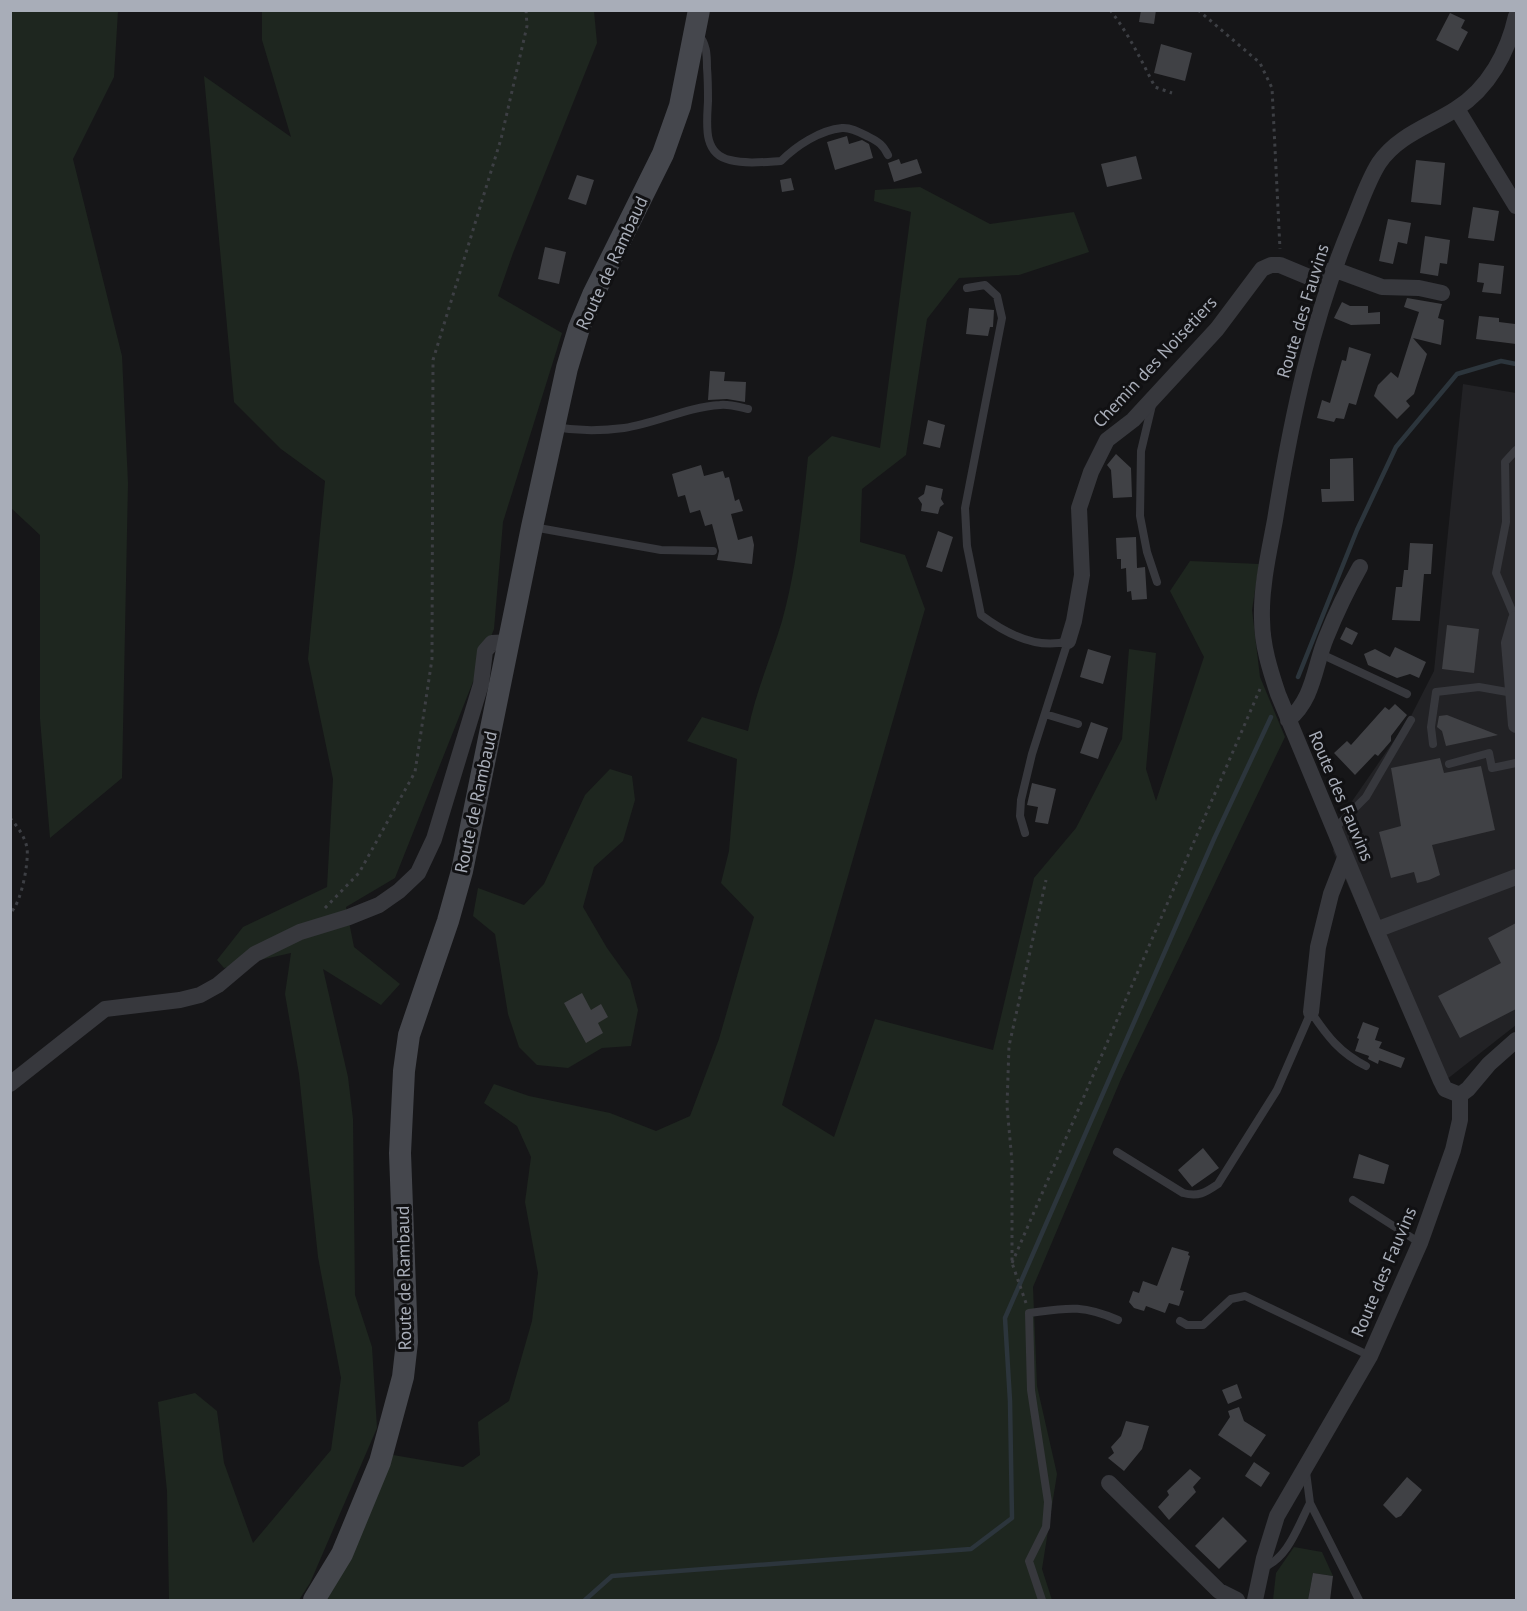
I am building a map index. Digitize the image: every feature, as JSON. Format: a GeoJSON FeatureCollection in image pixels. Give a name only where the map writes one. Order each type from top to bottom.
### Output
{"type":"FeatureCollection","features":[{"type":"Feature","properties":{"kind":"street","name":"Route des Fauvins"},"geometry":{"type":"LineString","coordinates":[[1255,1600],[1277,1516],[1370,1356],[1420,1243],[1453,1150],[1460,1120],[1460,1095],[1452,1094],[1441,1082],[1345,858],[1335,828],[1288,720],[1269,669],[1262,620],[1264,590],[1288,438],[1330,277],[1371,177],[1379,163],[1400,141],[1457,108],[1477,91],[1496,68],[1511,35],[1516,16]]}},
{"type":"Feature","properties":{"kind":"street","name":"Route de Rambaud"},"geometry":{"type":"LineString","coordinates":[[315,1600],[342,1554],[380,1462],[403,1377],[407,1342],[400,1153],[401,1108],[409,1035],[448,921],[462,872],[554,427],[579,328],[607,264],[663,154],[680,106],[697,21]]}},
{"type":"Feature","properties":{"kind":"street"},"geometry":{"type":"LineString","coordinates":[[1457,108],[1516,206]]}},
{"type":"Feature","properties":{"kind":"street","name":"Chemin des Noisetiers"},"geometry":{"type":"LineString","coordinates":[[1068,641],[1082,575],[1079,508],[1091,472],[1107,440],[1133,420],[1217,329],[1262,269],[1271,265],[1280,265]]}},
{"type":"Feature","properties":{"kind":"street"},"geometry":{"type":"LineString","coordinates":[[1280,265],[1382,287],[1419,288],[1442,293]]}},
{"type":"Feature","properties":{"kind":"street"},"geometry":{"type":"LineString","coordinates":[[1288,720],[1306,700],[1320,654],[1344,597],[1360,567]]}},
{"type":"Feature","properties":{"kind":"street"},"geometry":{"type":"LineString","coordinates":[[1516,619],[1509,643],[1516,715]]}},
{"type":"Feature","properties":{"kind":"street"},"geometry":{"type":"LineString","coordinates":[[10,1084],[105,1009],[180,1000],[200,995],[218,985],[255,954],[300,932],[379,905],[399,891],[418,873],[434,839],[480,684],[485,651],[492,644],[510,642]]}},
{"type":"Feature","properties":{"kind":"street"},"geometry":{"type":"LineString","coordinates":[[1311,1012],[1318,947],[1331,894],[1345,858]]}},
{"type":"Feature","properties":{"kind":"street"},"geometry":{"type":"LineString","coordinates":[[1376,930],[1516,877]]}},
{"type":"Feature","properties":{"kind":"street"},"geometry":{"type":"LineString","coordinates":[[1460,1095],[1516,1040]]}},
{"type":"Feature","properties":{"kind":"street"},"geometry":{"type":"LineString","coordinates":[[1109,1483],[1219,1591],[1237,1600]]}},
{"type":"Feature","properties":{"kind":"lane"},"geometry":{"type":"LineString","coordinates":[[697,21],[706,47],[708,99],[706,128],[709,144],[716,154],[728,160],[746,162],[781,161],[796,147],[813,138],[843,128],[860,132],[883,144],[888,155]]}},
{"type":"Feature","properties":{"kind":"lane"},"geometry":{"type":"LineString","coordinates":[[967,288],[985,285],[997,296],[1002,318],[965,508],[967,546],[981,615],[1003,631],[1038,642],[1057,644],[1068,641]]}},
{"type":"Feature","properties":{"kind":"lane"},"geometry":{"type":"LineString","coordinates":[[1154,396],[1141,451],[1140,516],[1147,552],[1157,582]]}},
{"type":"Feature","properties":{"kind":"lane"},"geometry":{"type":"LineString","coordinates":[[554,427],[570,430],[625,428],[693,409],[722,405],[748,409]]}},
{"type":"Feature","properties":{"kind":"lane"},"geometry":{"type":"LineString","coordinates":[[1516,450],[1505,462],[1506,522],[1496,573],[1516,619]]}},
{"type":"Feature","properties":{"kind":"lane"},"geometry":{"type":"LineString","coordinates":[[532,526],[661,550],[713,551]]}},
{"type":"Feature","properties":{"kind":"lane"},"geometry":{"type":"LineString","coordinates":[[1025,832],[1020,816],[1021,800],[1032,754],[1068,641]]}},
{"type":"Feature","properties":{"kind":"lane"},"geometry":{"type":"LineString","coordinates":[[1320,654],[1407,694]]}},
{"type":"Feature","properties":{"kind":"lane"},"geometry":{"type":"LineString","coordinates":[[1433,744],[1431,727],[1436,692],[1479,687],[1514,693]]}},
{"type":"Feature","properties":{"kind":"lane"},"geometry":{"type":"LineString","coordinates":[[1045,714],[1078,724]]}},
{"type":"Feature","properties":{"kind":"lane"},"geometry":{"type":"LineString","coordinates":[[1335,828],[1366,796],[1411,720]]}},
{"type":"Feature","properties":{"kind":"lane"},"geometry":{"type":"LineString","coordinates":[[1449,764],[1489,753],[1492,768],[1516,763]]}},
{"type":"Feature","properties":{"kind":"lane"},"geometry":{"type":"LineString","coordinates":[[1311,1012],[1326,1035],[1349,1058],[1366,1066]]}},
{"type":"Feature","properties":{"kind":"lane"},"geometry":{"type":"LineString","coordinates":[[1117,1152],[1183,1193],[1194,1196],[1218,1184],[1277,1090],[1311,1012]]}},
{"type":"Feature","properties":{"kind":"lane"},"geometry":{"type":"LineString","coordinates":[[1353,1200],[1420,1243]]}},
{"type":"Feature","properties":{"kind":"lane"},"geometry":{"type":"LineString","coordinates":[[1180,1321],[1187,1325],[1203,1325],[1231,1299],[1245,1296],[1370,1356]]}},
{"type":"Feature","properties":{"kind":"lane"},"geometry":{"type":"LineString","coordinates":[[1042,1600],[1029,1562],[1046,1527],[1048,1502],[1031,1390],[1029,1313],[1071,1307],[1098,1312],[1118,1320]]}},
{"type":"Feature","properties":{"kind":"lane"},"geometry":{"type":"LineString","coordinates":[[1305,1468],[1310,1503],[1359,1600]]}},
{"type":"Feature","properties":{"kind":"lane"},"geometry":{"type":"LineString","coordinates":[[1262,1568],[1273,1564],[1281,1555],[1310,1503]]}},
{"type":"Feature","properties":{"kind":"path"},"geometry":{"type":"LineString","coordinates":[[300,932],[359,873],[415,772],[432,659],[433,360],[501,139],[527,26],[526,10]]}},
{"type":"Feature","properties":{"kind":"path"},"geometry":{"type":"LineString","coordinates":[[1110,10],[1138,52],[1155,87],[1172,93]]}},
{"type":"Feature","properties":{"kind":"path"},"geometry":{"type":"LineString","coordinates":[[1198,10],[1260,63],[1272,88],[1280,216],[1280,265]]}},
{"type":"Feature","properties":{"kind":"path"},"geometry":{"type":"LineString","coordinates":[[1012,1263],[1269,669]]}},
{"type":"Feature","properties":{"kind":"path"},"geometry":{"type":"LineString","coordinates":[[10,818],[20,830],[27,853],[26,869],[17,905],[10,913]]}},
{"type":"Feature","properties":{"kind":"path"},"geometry":{"type":"LineString","coordinates":[[1023,1294],[1012,1263],[1012,1162],[1007,1106],[1009,1046],[1046,880]]}},
{"type":"Feature","properties":{"kind":"shaded area"},"geometry":{"type":"Polygon","coordinates":[[[11,10],[118,11],[114,77],[73,159],[122,356],[128,483],[122,778],[50,838],[40,719],[40,535],[11,508],[11,10]]]}},
{"type":"Feature","properties":{"kind":"shaded area"},"geometry":{"type":"Polygon","coordinates":[[[262,11],[594,11],[597,43],[498,296],[562,333],[503,522],[494,629],[395,878],[346,907],[354,947],[400,984],[381,1005],[323,969],[348,1077],[353,1119],[355,1295],[372,1347],[377,1428],[310,1583],[299,1600],[169,1600],[167,1491],[158,1402],[195,1393],[217,1411],[224,1463],[253,1543],[331,1450],[341,1378],[318,1257],[299,1074],[285,994],[291,953],[224,968],[217,960],[243,927],[327,887],[333,779],[308,659],[325,481],[281,449],[234,402],[204,76],[291,137],[262,40],[262,11]]]}},
{"type":"Feature","properties":{"kind":"shaded area"},"geometry":{"type":"Polygon","coordinates":[[[920,187],[990,224],[1074,212],[1089,252],[1019,275],[959,278],[927,319],[906,455],[862,489],[860,542],[905,555],[925,609],[782,1105],[834,1137],[875,1019],[993,1050],[1034,878],[1076,828],[1122,739],[1129,649],[1156,653],[1146,769],[1156,801],[1204,657],[1170,591],[1190,561],[1259,564],[1252,610],[1260,677],[1285,737],[1121,1079],[1033,1287],[1037,1386],[1057,1474],[1042,1569],[1052,1600],[327,1600],[364,1528],[393,1455],[463,1467],[480,1455],[478,1422],[509,1401],[532,1321],[538,1273],[525,1202],[531,1157],[517,1126],[484,1103],[494,1084],[529,1096],[610,1113],[656,1131],[690,1116],[719,1039],[754,917],[721,883],[729,851],[737,759],[687,741],[702,717],[748,731],[778,635],[792,580],[808,457],[832,436],[880,448],[911,212],[874,201],[875,190],[920,187]]]}},
{"type":"Feature","properties":{"kind":"shaded area"},"geometry":{"type":"Polygon","coordinates":[[[1463,384],[1516,393],[1516,1025],[1437,1087],[1333,851],[1346,810],[1411,716],[1434,671],[1463,384]]]}},
{"type":"Feature","properties":{"kind":"shaded area"},"geometry":{"type":"Polygon","coordinates":[[[610,769],[632,776],[635,800],[623,841],[594,867],[583,907],[607,948],[630,980],[638,1010],[631,1046],[602,1048],[568,1068],[537,1065],[519,1047],[508,1014],[495,934],[473,916],[478,888],[524,905],[544,884],[585,795],[610,769]]]}},
{"type":"Feature","properties":{"kind":"shaded area"},"geometry":{"type":"Polygon","coordinates":[[[1294,1547],[1322,1552],[1333,1576],[1313,1573],[1308,1600],[1273,1600],[1276,1573],[1294,1547]]]}},
{"type":"Feature","properties":{"kind":"building"},"geometry":{"type":"Polygon","coordinates":[[[1141,10],[1156,10],[1154,24],[1139,22],[1141,10]]]}},
{"type":"Feature","properties":{"kind":"building"},"geometry":{"type":"Polygon","coordinates":[[[1450,13],[1465,20],[1461,28],[1468,32],[1458,51],[1436,40],[1450,13]]]}},
{"type":"Feature","properties":{"kind":"building"},"geometry":{"type":"Polygon","coordinates":[[[1161,44],[1192,53],[1185,81],[1154,73],[1161,44]]]}},
{"type":"Feature","properties":{"kind":"building"},"geometry":{"type":"Polygon","coordinates":[[[847,136],[849,144],[862,140],[869,144],[873,158],[835,170],[827,142],[847,136]]]}},
{"type":"Feature","properties":{"kind":"building"},"geometry":{"type":"Polygon","coordinates":[[[1136,156],[1142,179],[1107,187],[1101,164],[1136,156]]]}},
{"type":"Feature","properties":{"kind":"building"},"geometry":{"type":"Polygon","coordinates":[[[899,159],[901,164],[917,159],[922,173],[894,182],[888,163],[899,159]]]}},
{"type":"Feature","properties":{"kind":"building"},"geometry":{"type":"Polygon","coordinates":[[[1416,160],[1445,163],[1441,205],[1411,202],[1416,160]]]}},
{"type":"Feature","properties":{"kind":"building"},"geometry":{"type":"Polygon","coordinates":[[[577,175],[594,180],[586,205],[568,199],[577,175]]]}},
{"type":"Feature","properties":{"kind":"building"},"geometry":{"type":"Polygon","coordinates":[[[791,178],[794,190],[782,192],[780,180],[791,178]]]}},
{"type":"Feature","properties":{"kind":"building"},"geometry":{"type":"Polygon","coordinates":[[[1473,207],[1499,211],[1494,241],[1468,238],[1473,207]]]}},
{"type":"Feature","properties":{"kind":"building"},"geometry":{"type":"Polygon","coordinates":[[[1388,219],[1411,223],[1407,244],[1398,242],[1393,264],[1379,261],[1388,219]]]}},
{"type":"Feature","properties":{"kind":"building"},"geometry":{"type":"Polygon","coordinates":[[[1425,236],[1450,240],[1447,264],[1440,263],[1438,276],[1420,273],[1425,236]]]}},
{"type":"Feature","properties":{"kind":"building"},"geometry":{"type":"Polygon","coordinates":[[[545,247],[566,252],[559,284],[538,279],[545,247]]]}},
{"type":"Feature","properties":{"kind":"building"},"geometry":{"type":"Polygon","coordinates":[[[1479,263],[1504,266],[1501,294],[1482,292],[1484,283],[1477,282],[1479,263]]]}},
{"type":"Feature","properties":{"kind":"building"},"geometry":{"type":"Polygon","coordinates":[[[1407,298],[1442,304],[1438,318],[1444,320],[1441,345],[1413,338],[1427,354],[1414,394],[1406,401],[1410,406],[1397,419],[1374,396],[1378,385],[1391,372],[1398,378],[1419,312],[1404,307],[1407,298]]]}},
{"type":"Feature","properties":{"kind":"building"},"geometry":{"type":"Polygon","coordinates":[[[1342,302],[1350,306],[1368,306],[1368,313],[1380,312],[1380,324],[1351,325],[1334,318],[1342,302]]]}},
{"type":"Feature","properties":{"kind":"building"},"geometry":{"type":"Polygon","coordinates":[[[969,308],[994,310],[993,327],[990,327],[988,336],[966,334],[969,308]]]}},
{"type":"Feature","properties":{"kind":"building"},"geometry":{"type":"Polygon","coordinates":[[[1479,316],[1499,318],[1499,322],[1515,324],[1516,344],[1476,339],[1479,316]]]}},
{"type":"Feature","properties":{"kind":"building"},"geometry":{"type":"Polygon","coordinates":[[[1349,347],[1371,354],[1356,405],[1349,403],[1344,419],[1336,418],[1334,422],[1317,418],[1322,400],[1330,403],[1342,360],[1346,361],[1349,347]]]}},
{"type":"Feature","properties":{"kind":"building"},"geometry":{"type":"Polygon","coordinates":[[[710,371],[725,372],[724,381],[746,382],[745,402],[727,399],[708,400],[710,371]]]}},
{"type":"Feature","properties":{"kind":"building"},"geometry":{"type":"Polygon","coordinates":[[[928,420],[945,425],[940,448],[923,444],[928,420]]]}},
{"type":"Feature","properties":{"kind":"building"},"geometry":{"type":"Polygon","coordinates":[[[1116,454],[1131,468],[1132,497],[1113,498],[1111,470],[1107,465],[1116,454]]]}},
{"type":"Feature","properties":{"kind":"building"},"geometry":{"type":"Polygon","coordinates":[[[1353,458],[1354,501],[1322,502],[1321,489],[1330,489],[1330,459],[1353,458]]]}},
{"type":"Feature","properties":{"kind":"building"},"geometry":{"type":"Polygon","coordinates":[[[701,465],[704,476],[723,471],[725,478],[729,477],[735,501],[739,499],[743,511],[731,514],[738,540],[752,536],[754,545],[752,564],[717,560],[719,551],[712,524],[705,526],[700,510],[690,513],[685,495],[678,497],[672,474],[701,465]]]}},
{"type":"Feature","properties":{"kind":"building"},"geometry":{"type":"Polygon","coordinates":[[[926,485],[943,489],[941,499],[944,504],[940,507],[938,514],[921,511],[922,504],[918,498],[924,494],[926,485]]]}},
{"type":"Feature","properties":{"kind":"building"},"geometry":{"type":"Polygon","coordinates":[[[938,531],[953,537],[942,572],[926,567],[938,531]]]}},
{"type":"Feature","properties":{"kind":"building"},"geometry":{"type":"Polygon","coordinates":[[[1136,537],[1137,568],[1145,567],[1147,599],[1132,600],[1131,591],[1127,592],[1126,568],[1121,569],[1121,559],[1117,559],[1116,538],[1136,537]]]}},
{"type":"Feature","properties":{"kind":"building"},"geometry":{"type":"Polygon","coordinates":[[[1410,543],[1433,544],[1431,574],[1424,574],[1420,621],[1392,620],[1396,587],[1402,587],[1404,570],[1408,570],[1410,543]]]}},
{"type":"Feature","properties":{"kind":"building"},"geometry":{"type":"Polygon","coordinates":[[[1447,625],[1479,629],[1474,673],[1442,669],[1447,625]]]}},
{"type":"Feature","properties":{"kind":"building"},"geometry":{"type":"Polygon","coordinates":[[[1346,627],[1358,633],[1352,645],[1340,639],[1346,627]]]}},
{"type":"Feature","properties":{"kind":"building"},"geometry":{"type":"Polygon","coordinates":[[[1395,647],[1426,662],[1419,678],[1410,674],[1397,678],[1368,665],[1364,654],[1375,649],[1390,657],[1395,647]]]}},
{"type":"Feature","properties":{"kind":"building"},"geometry":{"type":"Polygon","coordinates":[[[1088,649],[1111,656],[1103,684],[1080,677],[1088,649]]]}},
{"type":"Feature","properties":{"kind":"building"},"geometry":{"type":"Polygon","coordinates":[[[1395,704],[1407,715],[1391,736],[1391,741],[1378,756],[1375,754],[1355,775],[1334,753],[1347,741],[1351,745],[1385,707],[1389,710],[1395,704]]]}},
{"type":"Feature","properties":{"kind":"building"},"geometry":{"type":"Polygon","coordinates":[[[1447,715],[1498,735],[1446,746],[1442,731],[1437,727],[1439,716],[1447,715]]]}},
{"type":"Feature","properties":{"kind":"building"},"geometry":{"type":"Polygon","coordinates":[[[1091,722],[1108,728],[1098,759],[1080,753],[1091,722]]]}},
{"type":"Feature","properties":{"kind":"building"},"geometry":{"type":"Polygon","coordinates":[[[1440,758],[1444,773],[1481,766],[1495,830],[1432,845],[1440,875],[1417,883],[1414,872],[1391,878],[1379,832],[1401,826],[1391,768],[1440,758]]]}},
{"type":"Feature","properties":{"kind":"building"},"geometry":{"type":"Polygon","coordinates":[[[1032,783],[1056,789],[1048,824],[1035,822],[1038,807],[1027,805],[1032,783]]]}},
{"type":"Feature","properties":{"kind":"building"},"geometry":{"type":"Polygon","coordinates":[[[1516,923],[1516,1009],[1460,1038],[1438,996],[1501,963],[1488,938],[1516,923]]]}},
{"type":"Feature","properties":{"kind":"building"},"geometry":{"type":"Polygon","coordinates":[[[582,993],[591,1010],[601,1004],[608,1017],[598,1023],[603,1033],[586,1043],[564,1003],[582,993]]]}},
{"type":"Feature","properties":{"kind":"building"},"geometry":{"type":"Polygon","coordinates":[[[1363,1022],[1379,1028],[1375,1040],[1382,1042],[1379,1048],[1405,1058],[1401,1068],[1379,1060],[1378,1064],[1368,1059],[1369,1056],[1355,1051],[1363,1022]]]}},
{"type":"Feature","properties":{"kind":"building"},"geometry":{"type":"Polygon","coordinates":[[[1203,1148],[1219,1168],[1192,1187],[1178,1170],[1203,1148]]]}},
{"type":"Feature","properties":{"kind":"building"},"geometry":{"type":"Polygon","coordinates":[[[1359,1154],[1389,1165],[1384,1184],[1353,1178],[1359,1154]]]}},
{"type":"Feature","properties":{"kind":"building"},"geometry":{"type":"Polygon","coordinates":[[[1172,1247],[1189,1252],[1190,1256],[1180,1290],[1184,1291],[1179,1306],[1169,1303],[1165,1313],[1146,1306],[1144,1311],[1134,1308],[1129,1302],[1133,1291],[1139,1293],[1143,1281],[1157,1286],[1172,1247]]]}},
{"type":"Feature","properties":{"kind":"building"},"geometry":{"type":"Polygon","coordinates":[[[1237,1384],[1242,1398],[1228,1404],[1222,1390],[1237,1384]]]}},
{"type":"Feature","properties":{"kind":"building"},"geometry":{"type":"Polygon","coordinates":[[[1239,1407],[1244,1421],[1266,1435],[1251,1457],[1218,1435],[1230,1417],[1228,1411],[1239,1407]]]}},
{"type":"Feature","properties":{"kind":"building"},"geometry":{"type":"Polygon","coordinates":[[[1126,1421],[1149,1426],[1142,1449],[1124,1471],[1108,1458],[1114,1453],[1111,1447],[1121,1436],[1126,1421]]]}},
{"type":"Feature","properties":{"kind":"building"},"geometry":{"type":"Polygon","coordinates":[[[1254,1462],[1270,1473],[1261,1487],[1245,1476],[1254,1462]]]}},
{"type":"Feature","properties":{"kind":"building"},"geometry":{"type":"Polygon","coordinates":[[[1190,1469],[1201,1478],[1193,1487],[1196,1492],[1169,1520],[1158,1507],[1169,1495],[1167,1491],[1190,1469]]]}},
{"type":"Feature","properties":{"kind":"building"},"geometry":{"type":"Polygon","coordinates":[[[1407,1477],[1422,1490],[1401,1516],[1396,1518],[1383,1505],[1407,1477]]]}},
{"type":"Feature","properties":{"kind":"building"},"geometry":{"type":"Polygon","coordinates":[[[1223,1517],[1247,1541],[1219,1569],[1195,1546],[1223,1517]]]}},
{"type":"Feature","properties":{"kind":"building"},"geometry":{"type":"Polygon","coordinates":[[[1313,1573],[1333,1576],[1330,1600],[1308,1600],[1313,1573]]]}},
{"type":"Feature","properties":{"kind":"waterway"},"geometry":{"type":"LineString","coordinates":[[1298,677],[1357,530],[1396,447],[1457,374],[1501,361],[1516,364]]}},
{"type":"Feature","properties":{"kind":"waterway"},"geometry":{"type":"LineString","coordinates":[[585,1600],[612,1576],[971,1549],[1012,1518],[1010,1401],[1005,1318],[1214,839],[1271,717]]}}]}
